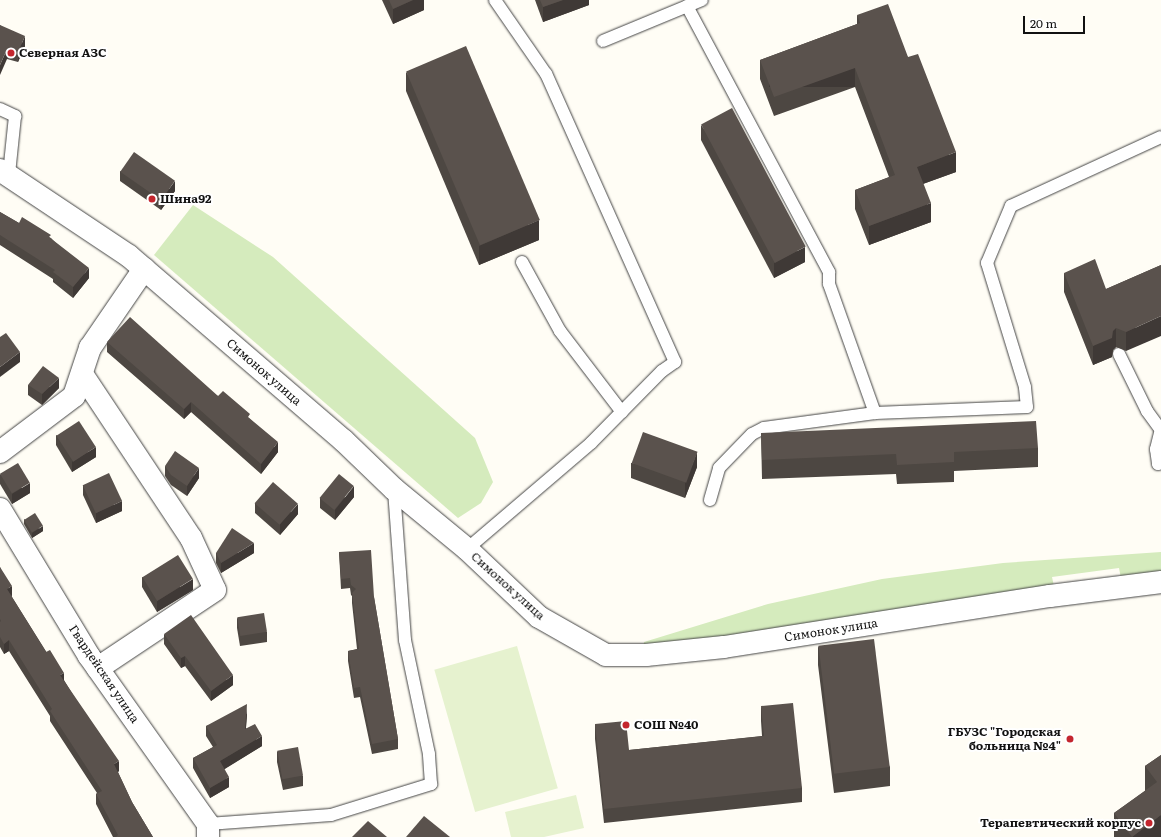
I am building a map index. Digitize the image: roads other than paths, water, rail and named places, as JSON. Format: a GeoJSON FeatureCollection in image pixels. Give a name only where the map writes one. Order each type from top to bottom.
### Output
{"type":"FeatureCollection","features":[{"type":"Feature","properties":{"kind":"street","name":"Симонок улица"},"geometry":{"type":"LineString","coordinates":[[5,172],[144,269],[343,440],[394,489],[467,549],[540,617],[606,654],[646,655],[724,647],[1050,596],[1161,582]]}},
{"type":"Feature","properties":{"kind":"street"},"geometry":{"type":"LineString","coordinates":[[0,452],[74,396],[90,348],[144,269]]}},
{"type":"Feature","properties":{"kind":"street"},"geometry":{"type":"LineString","coordinates":[[82,374],[191,538],[215,590],[98,668]]}},
{"type":"Feature","properties":{"kind":"street","name":"Гвардейская улица"},"geometry":{"type":"LineString","coordinates":[[0,509],[98,668],[208,831]]}},
{"type":"Feature","properties":{"kind":"lane"},"geometry":{"type":"LineString","coordinates":[[467,549],[591,443],[662,371],[675,362],[546,74],[495,0]]}},
{"type":"Feature","properties":{"kind":"lane"},"geometry":{"type":"LineString","coordinates":[[603,41],[702,0]]}},
{"type":"Feature","properties":{"kind":"lane"},"geometry":{"type":"LineString","coordinates":[[687,6],[829,272],[829,284],[875,413]]}},
{"type":"Feature","properties":{"kind":"lane"},"geometry":{"type":"LineString","coordinates":[[0,109],[14,116],[5,172]]}},
{"type":"Feature","properties":{"kind":"lane"},"geometry":{"type":"LineString","coordinates":[[710,500],[719,468],[752,434],[764,428],[875,413],[1027,407],[1025,387],[987,263],[1011,206],[1161,137]]}},
{"type":"Feature","properties":{"kind":"lane"},"geometry":{"type":"LineString","coordinates":[[522,262],[560,331],[622,412]]}},
{"type":"Feature","properties":{"kind":"lane"},"geometry":{"type":"LineString","coordinates":[[1119,354],[1147,411],[1161,429],[1156,449],[1158,464],[1161,463]]}},
{"type":"Feature","properties":{"kind":"lane"},"geometry":{"type":"LineString","coordinates":[[208,831],[331,815],[431,784],[429,754],[405,640],[394,489]]}},
{"type":"Feature","properties":{"kind":"place","name":"Северная АЗС"},"geometry":{"type":"Point","coordinates":[11,53]}},
{"type":"Feature","properties":{"kind":"place","name":"Шина92"},"geometry":{"type":"Point","coordinates":[152,199]}},
{"type":"Feature","properties":{"kind":"place","name":"СОШ №40"},"geometry":{"type":"Point","coordinates":[626,725]}},
{"type":"Feature","properties":{"kind":"place","name":"ГБУЗС \"Городская больница №4\""},"geometry":{"type":"Point","coordinates":[1070,739]}},
{"type":"Feature","properties":{"kind":"place","name":"Терапевтический корпус"},"geometry":{"type":"Point","coordinates":[1149,823]}}]}
